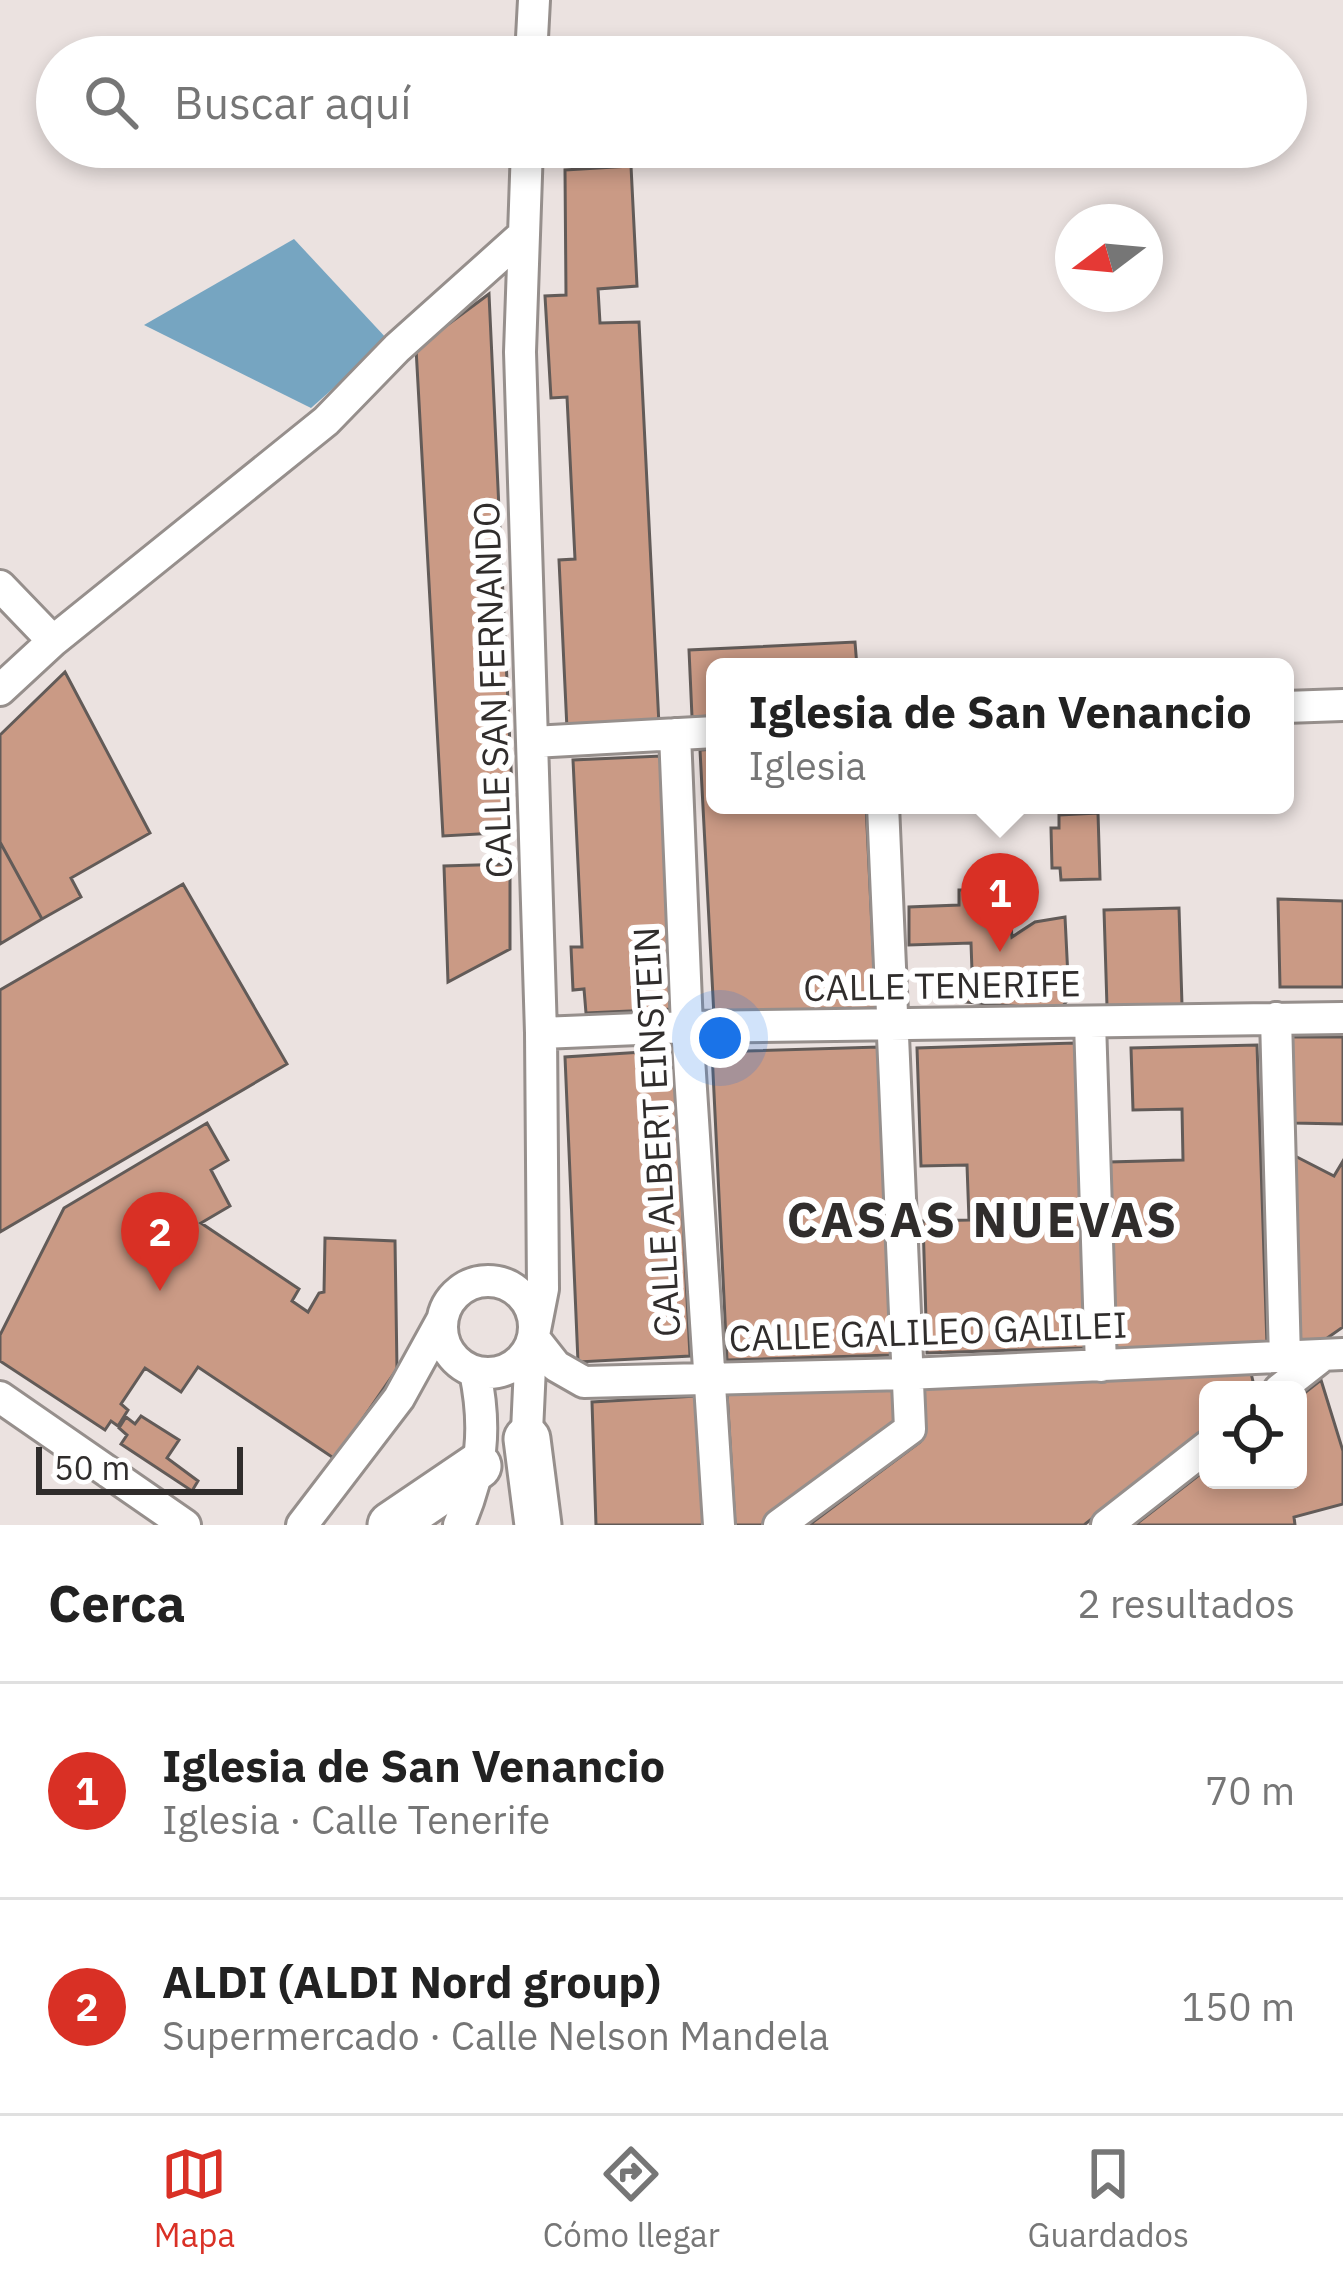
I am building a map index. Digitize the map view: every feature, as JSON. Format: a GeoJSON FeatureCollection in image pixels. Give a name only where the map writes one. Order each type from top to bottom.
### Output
{"type":"FeatureCollection","features":[{"type":"Feature","properties":{"kind":"highway"},"geometry":{"type":"LineString","coordinates":[[527,1439],[538,1525]]}},
{"type":"Feature","properties":{"kind":"highway"},"geometry":{"type":"LineString","coordinates":[[391,1525],[478,1466]]}},
{"type":"Feature","properties":{"kind":"street"},"geometry":{"type":"LineString","coordinates":[[532,36],[534,0]]}},
{"type":"Feature","properties":{"kind":"street","name":"CALLE SAN FERNANDO"},"geometry":{"type":"LineString","coordinates":[[521,1525],[533,1338],[543,1288],[542,1033],[520,352],[525,168]]}},
{"type":"Feature","properties":{"kind":"street"},"geometry":{"type":"LineString","coordinates":[[0,690],[53,641],[326,421],[397,348],[522,236]]}},
{"type":"Feature","properties":{"kind":"street"},"geometry":{"type":"LineString","coordinates":[[0,586],[53,641]]}},
{"type":"Feature","properties":{"kind":"street"},"geometry":{"type":"LineString","coordinates":[[1294,707],[1343,704]]}},
{"type":"Feature","properties":{"kind":"street"},"geometry":{"type":"LineString","coordinates":[[533,742],[706,732]]}},
{"type":"Feature","properties":{"kind":"street","name":"CALLE ALBERT EINSTEIN"},"geometry":{"type":"LineString","coordinates":[[675,734],[687,1027],[719,1525]]}},
{"type":"Feature","properties":{"kind":"street"},"geometry":{"type":"LineString","coordinates":[[778,1525],[910,1429],[883,814]]}},
{"type":"Feature","properties":{"kind":"street"},"geometry":{"type":"LineString","coordinates":[[1276,1018],[1285,1359]]}},
{"type":"Feature","properties":{"kind":"street","name":"CALLE TENERIFE"},"geometry":{"type":"LineString","coordinates":[[542,1033],[1343,1018]]}},
{"type":"Feature","properties":{"kind":"street"},"geometry":{"type":"LineString","coordinates":[[1090,1022],[1101,1366]]}},
{"type":"Feature","properties":{"kind":"street"},"geometry":{"type":"LineString","coordinates":[[302,1525],[399,1398],[453,1296],[516,1265],[542,1231]]}},
{"type":"Feature","properties":{"kind":"street"},"geometry":{"type":"LineString","coordinates":[[399,1398],[412,1386],[468,1368],[488,1374],[514,1366],[533,1338],[533,1315],[517,1289],[488,1280]]}},
{"type":"Feature","properties":{"kind":"street"},"geometry":{"type":"LineString","coordinates":[[442,1320],[446,1345],[468,1368],[484,1413],[478,1466],[458,1525]]}},
{"type":"Feature","properties":{"kind":"street","name":"CALLE GALILEO GALILEI"},"geometry":{"type":"LineString","coordinates":[[533,1338],[556,1366],[584,1382],[1285,1359],[1336,1350]]}},
{"type":"Feature","properties":{"kind":"street"},"geometry":{"type":"LineString","coordinates":[[1292,1381],[1336,1350]]}},
{"type":"Feature","properties":{"kind":"street"},"geometry":{"type":"LineString","coordinates":[[0,1397],[185,1525]]}},
{"type":"Feature","properties":{"kind":"street"},"geometry":{"type":"LineString","coordinates":[[1107,1525],[1199,1453]]}},
{"type":"Feature","properties":{"kind":"water"},"geometry":{"type":"Polygon","coordinates":[[[294,239],[388,340],[311,408],[144,325],[294,239]]]}},
{"type":"Feature","properties":{"kind":"building"},"geometry":{"type":"Polygon","coordinates":[[[631,168],[637,286],[598,289],[600,323],[639,322],[659,725],[567,729],[559,560],[575,559],[567,397],[551,398],[545,296],[566,295],[565,170],[631,168]]]}},
{"type":"Feature","properties":{"kind":"building"},"geometry":{"type":"Polygon","coordinates":[[[489,294],[514,832],[443,836],[416,348],[489,294]]]}},
{"type":"Feature","properties":{"kind":"building"},"geometry":{"type":"Polygon","coordinates":[[[855,642],[856,658],[706,658],[706,716],[692,717],[689,650],[855,642]]]}},
{"type":"Feature","properties":{"kind":"building"},"geometry":{"type":"Polygon","coordinates":[[[65,672],[150,833],[71,878],[81,897],[42,919],[0,842],[0,735],[65,672]]]}},
{"type":"Feature","properties":{"kind":"building"},"geometry":{"type":"Polygon","coordinates":[[[700,750],[706,750],[706,814],[866,814],[876,1008],[714,1016],[700,750]]]}},
{"type":"Feature","properties":{"kind":"building"},"geometry":{"type":"Polygon","coordinates":[[[661,756],[674,1009],[586,1013],[584,989],[573,990],[571,947],[582,947],[573,760],[661,756]]]}},
{"type":"Feature","properties":{"kind":"building"},"geometry":{"type":"Polygon","coordinates":[[[1098,814],[1100,879],[1061,880],[1060,868],[1052,868],[1051,828],[1059,828],[1059,815],[1098,814]]]}},
{"type":"Feature","properties":{"kind":"building"},"geometry":{"type":"Polygon","coordinates":[[[0,842],[42,919],[0,944],[0,842]]]}},
{"type":"Feature","properties":{"kind":"building"},"geometry":{"type":"Polygon","coordinates":[[[510,864],[510,949],[448,982],[444,866],[510,864]]]}},
{"type":"Feature","properties":{"kind":"building"},"geometry":{"type":"Polygon","coordinates":[[[183,884],[287,1064],[0,1232],[0,990],[183,884]]]}},
{"type":"Feature","properties":{"kind":"building"},"geometry":{"type":"Polygon","coordinates":[[[959,890],[1008,890],[1012,937],[1035,922],[1065,917],[1069,998],[1060,1010],[964,1002],[972,971],[971,943],[909,945],[909,907],[959,905],[959,890]]]}},
{"type":"Feature","properties":{"kind":"building"},"geometry":{"type":"Polygon","coordinates":[[[1278,899],[1343,901],[1343,987],[1280,987],[1278,899]]]}},
{"type":"Feature","properties":{"kind":"building"},"geometry":{"type":"Polygon","coordinates":[[[1179,908],[1182,1005],[1107,1007],[1104,910],[1179,908]]]}},
{"type":"Feature","properties":{"kind":"building"},"geometry":{"type":"Polygon","coordinates":[[[1290,1037],[1343,1037],[1343,1124],[1293,1123],[1290,1037]]]}},
{"type":"Feature","properties":{"kind":"building"},"geometry":{"type":"Polygon","coordinates":[[[1075,1043],[1085,1348],[927,1353],[923,1221],[969,1220],[967,1165],[921,1166],[917,1048],[1075,1043]]]}},
{"type":"Feature","properties":{"kind":"building"},"geometry":{"type":"Polygon","coordinates":[[[1257,1045],[1267,1345],[1115,1349],[1109,1162],[1183,1160],[1182,1109],[1133,1110],[1131,1048],[1257,1045]]]}},
{"type":"Feature","properties":{"kind":"building"},"geometry":{"type":"Polygon","coordinates":[[[879,1047],[892,1355],[727,1360],[712,1052],[879,1047]]]}},
{"type":"Feature","properties":{"kind":"building"},"geometry":{"type":"Polygon","coordinates":[[[674,1050],[690,1356],[578,1362],[565,1057],[674,1050]]]}},
{"type":"Feature","properties":{"kind":"building"},"geometry":{"type":"Polygon","coordinates":[[[207,1123],[228,1160],[211,1170],[230,1206],[201,1223],[299,1289],[292,1301],[308,1312],[324,1292],[325,1238],[395,1241],[397,1369],[335,1459],[198,1367],[181,1392],[145,1368],[121,1404],[128,1410],[118,1426],[111,1421],[105,1430],[0,1361],[0,1335],[64,1208],[207,1123]]]}},
{"type":"Feature","properties":{"kind":"building"},"geometry":{"type":"Polygon","coordinates":[[[1293,1155],[1334,1176],[1343,1161],[1343,1327],[1323,1341],[1299,1343],[1293,1155]]]}},
{"type":"Feature","properties":{"kind":"building"},"geometry":{"type":"Polygon","coordinates":[[[1251,1373],[1253,1381],[1199,1381],[1199,1434],[1084,1525],[809,1525],[920,1442],[920,1387],[1251,1373]]]}},
{"type":"Feature","properties":{"kind":"building"},"geometry":{"type":"Polygon","coordinates":[[[1321,1380],[1343,1451],[1343,1504],[1294,1517],[1295,1525],[1135,1525],[1199,1475],[1199,1489],[1307,1489],[1307,1391],[1321,1380]]]}},
{"type":"Feature","properties":{"kind":"building"},"geometry":{"type":"Polygon","coordinates":[[[894,1384],[896,1428],[767,1525],[735,1525],[727,1394],[894,1384]]]}},
{"type":"Feature","properties":{"kind":"building"},"geometry":{"type":"Polygon","coordinates":[[[697,1396],[705,1525],[596,1525],[592,1402],[697,1396]]]}},
{"type":"Feature","properties":{"kind":"building"},"geometry":{"type":"Polygon","coordinates":[[[141,1416],[179,1440],[167,1458],[198,1481],[192,1491],[121,1444],[127,1435],[119,1428],[126,1417],[135,1424],[141,1416]]]}},
{"type":"Feature","properties":{"kind":"place","name":"Iglesia de San Venancio"},"geometry":{"type":"Point","coordinates":[1000,952]}},
{"type":"Feature","properties":{"kind":"place","name":"ALDI (ALDI Nord group)"},"geometry":{"type":"Point","coordinates":[160,1291]}},
{"type":"Feature","properties":{"kind":"district","name":"CASAS NUEVAS"},"geometry":{"type":"Point","coordinates":[983,1219]}}]}
